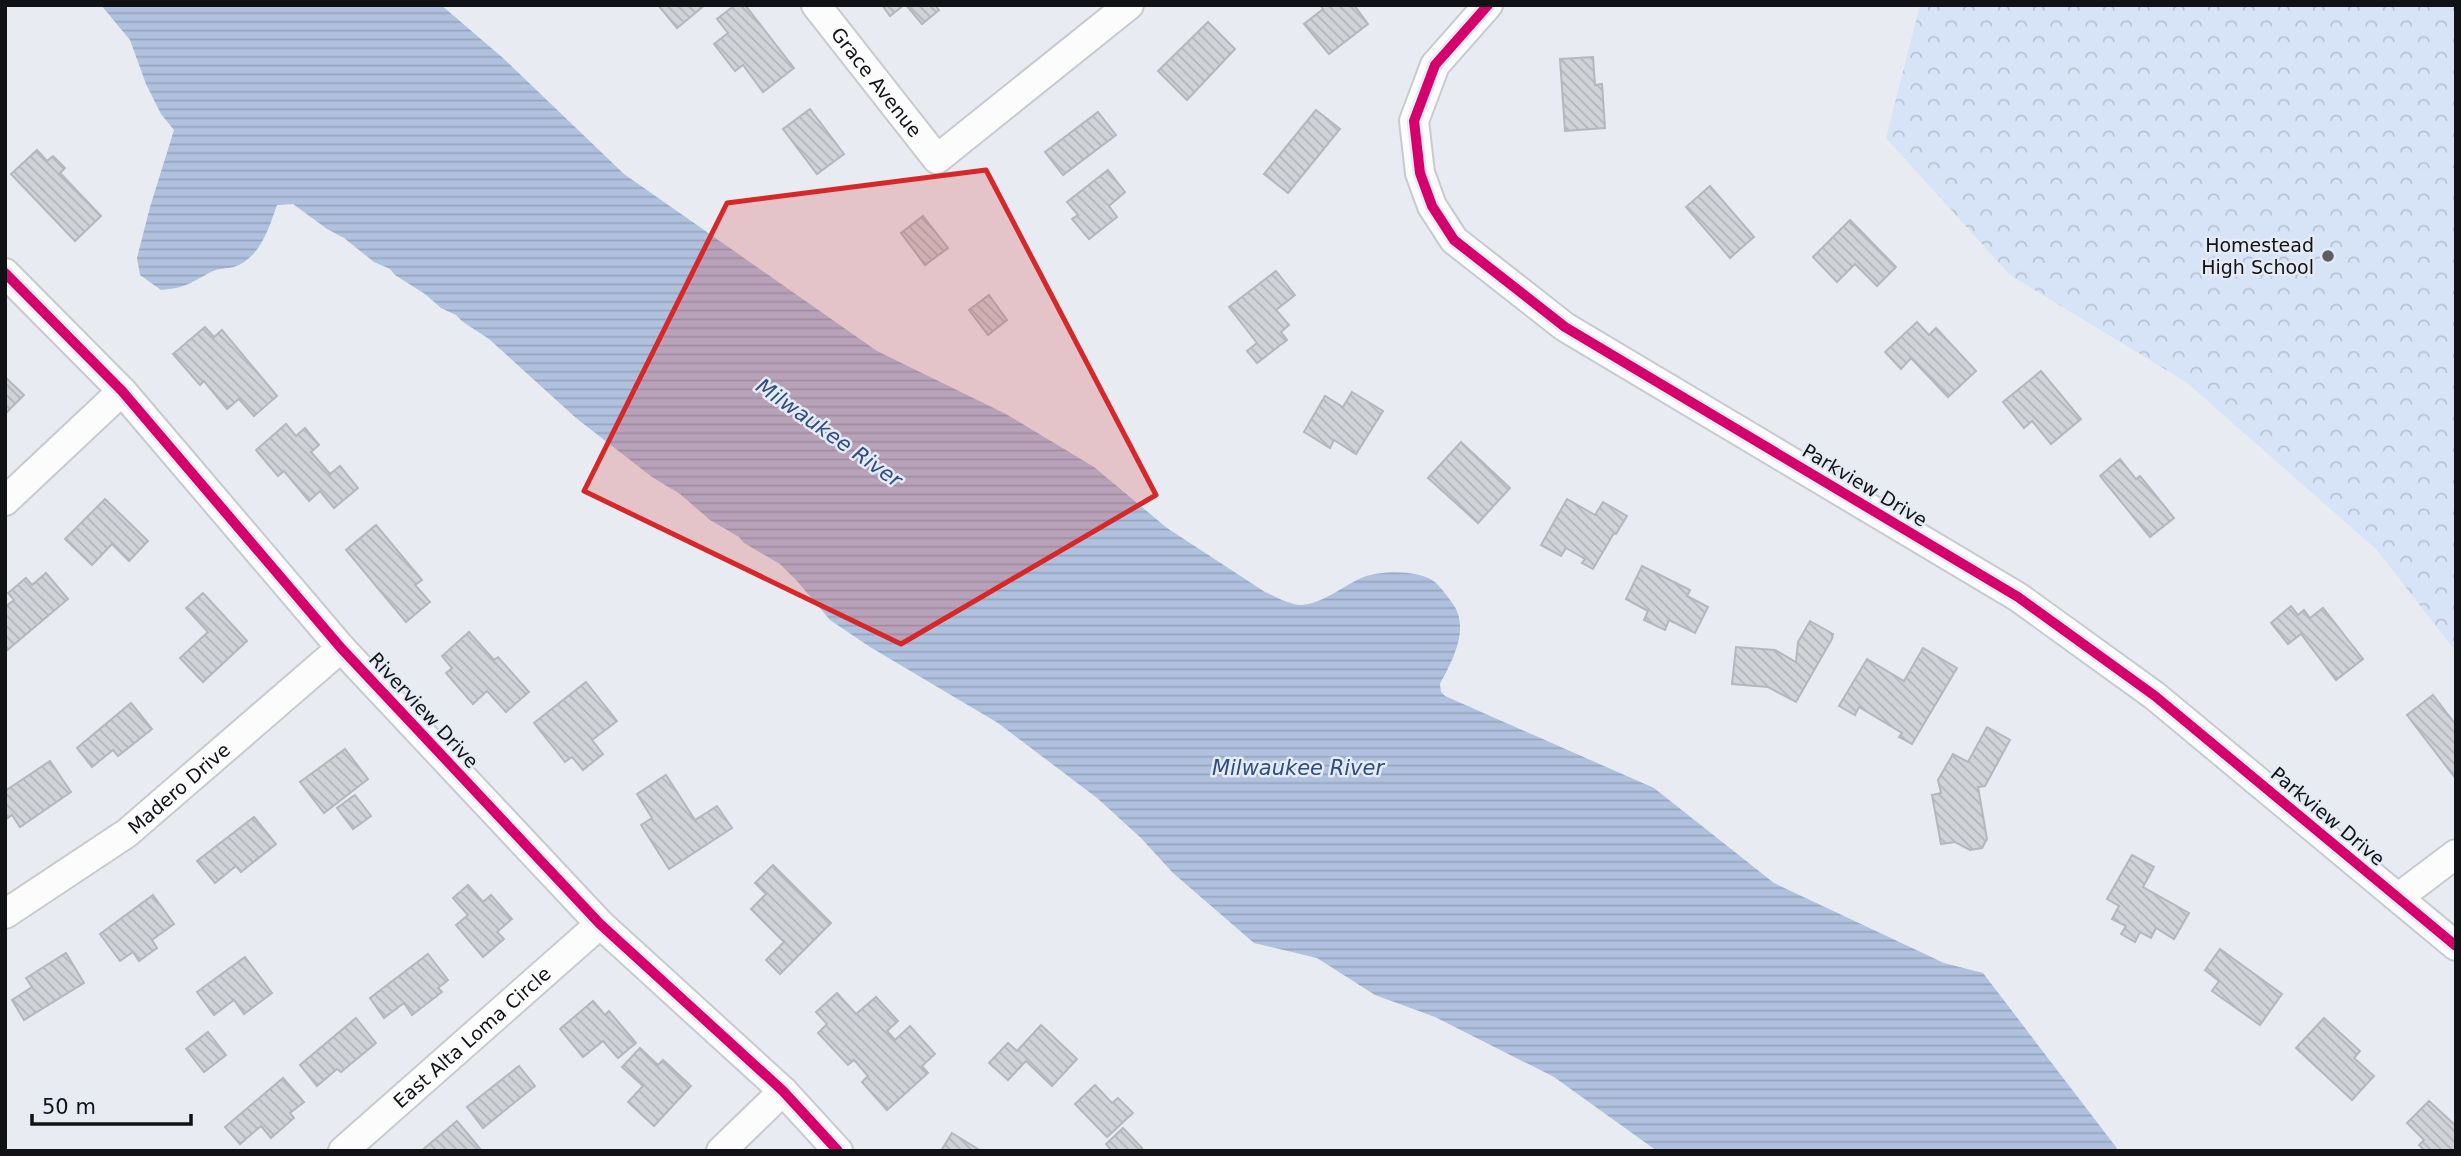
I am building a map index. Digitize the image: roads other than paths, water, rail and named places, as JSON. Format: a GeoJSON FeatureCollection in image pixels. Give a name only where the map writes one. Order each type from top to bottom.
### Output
{"type":"FeatureCollection","features":[{"type":"Feature","properties":{"kind":"street","name":"Grace Avenue"},"geometry":{"type":"LineString","coordinates":[[816,5],[937,159],[1129,5]]}},
{"type":"Feature","properties":{"kind":"street","name":"Parkview Drive"},"geometry":{"type":"LineString","coordinates":[[1488,5],[1435,65],[1414,121],[1420,173],[1432,206],[1454,240],[1564,327],[2018,597],[2155,696],[2456,946]]}},
{"type":"Feature","properties":{"kind":"street","name":"Riverview Drive"},"geometry":{"type":"LineString","coordinates":[[5,273],[122,391],[341,648],[600,924],[783,1091],[838,1151]]}},
{"type":"Feature","properties":{"kind":"street"},"geometry":{"type":"LineString","coordinates":[[5,502],[122,391]]}},
{"type":"Feature","properties":{"kind":"street","name":"Madero Drive"},"geometry":{"type":"LineString","coordinates":[[5,914],[127,833],[341,648]]}},
{"type":"Feature","properties":{"kind":"street"},"geometry":{"type":"LineString","coordinates":[[2399,897],[2456,854]]}},
{"type":"Feature","properties":{"kind":"street","name":"East Alta Loma Circle"},"geometry":{"type":"LineString","coordinates":[[343,1151],[600,924]]}},
{"type":"Feature","properties":{"kind":"street"},"geometry":{"type":"LineString","coordinates":[[721,1151],[783,1091]]}},
{"type":"Feature","properties":{"kind":"water","name":"Milwaukee River"},"geometry":{"type":"Polygon","coordinates":[[[101,5],[441,5],[503,58],[624,174],[877,351],[1006,414],[1094,467],[1167,528],[1265,592],[1300,605],[1315,602],[1359,579],[1376,574],[1398,572],[1429,578],[1447,596],[1460,620],[1455,653],[1440,684],[1441,692],[1445,696],[1654,788],[1774,883],[1944,963],[1983,973],[2119,1151],[1657,1151],[1554,1077],[1435,1017],[1375,995],[1317,958],[1254,943],[1173,873],[1141,838],[1097,798],[998,723],[870,647],[830,620],[780,564],[710,520],[680,494],[652,477],[576,418],[489,339],[293,204],[277,205],[262,241],[251,257],[243,263],[215,270],[183,286],[170,289],[161,290],[140,275],[137,258],[174,130],[161,114],[146,84],[130,40],[101,5]]]}},
{"type":"Feature","properties":{"kind":"place","name":"Homestead High School"},"geometry":{"type":"Point","coordinates":[2328,256]}}]}
